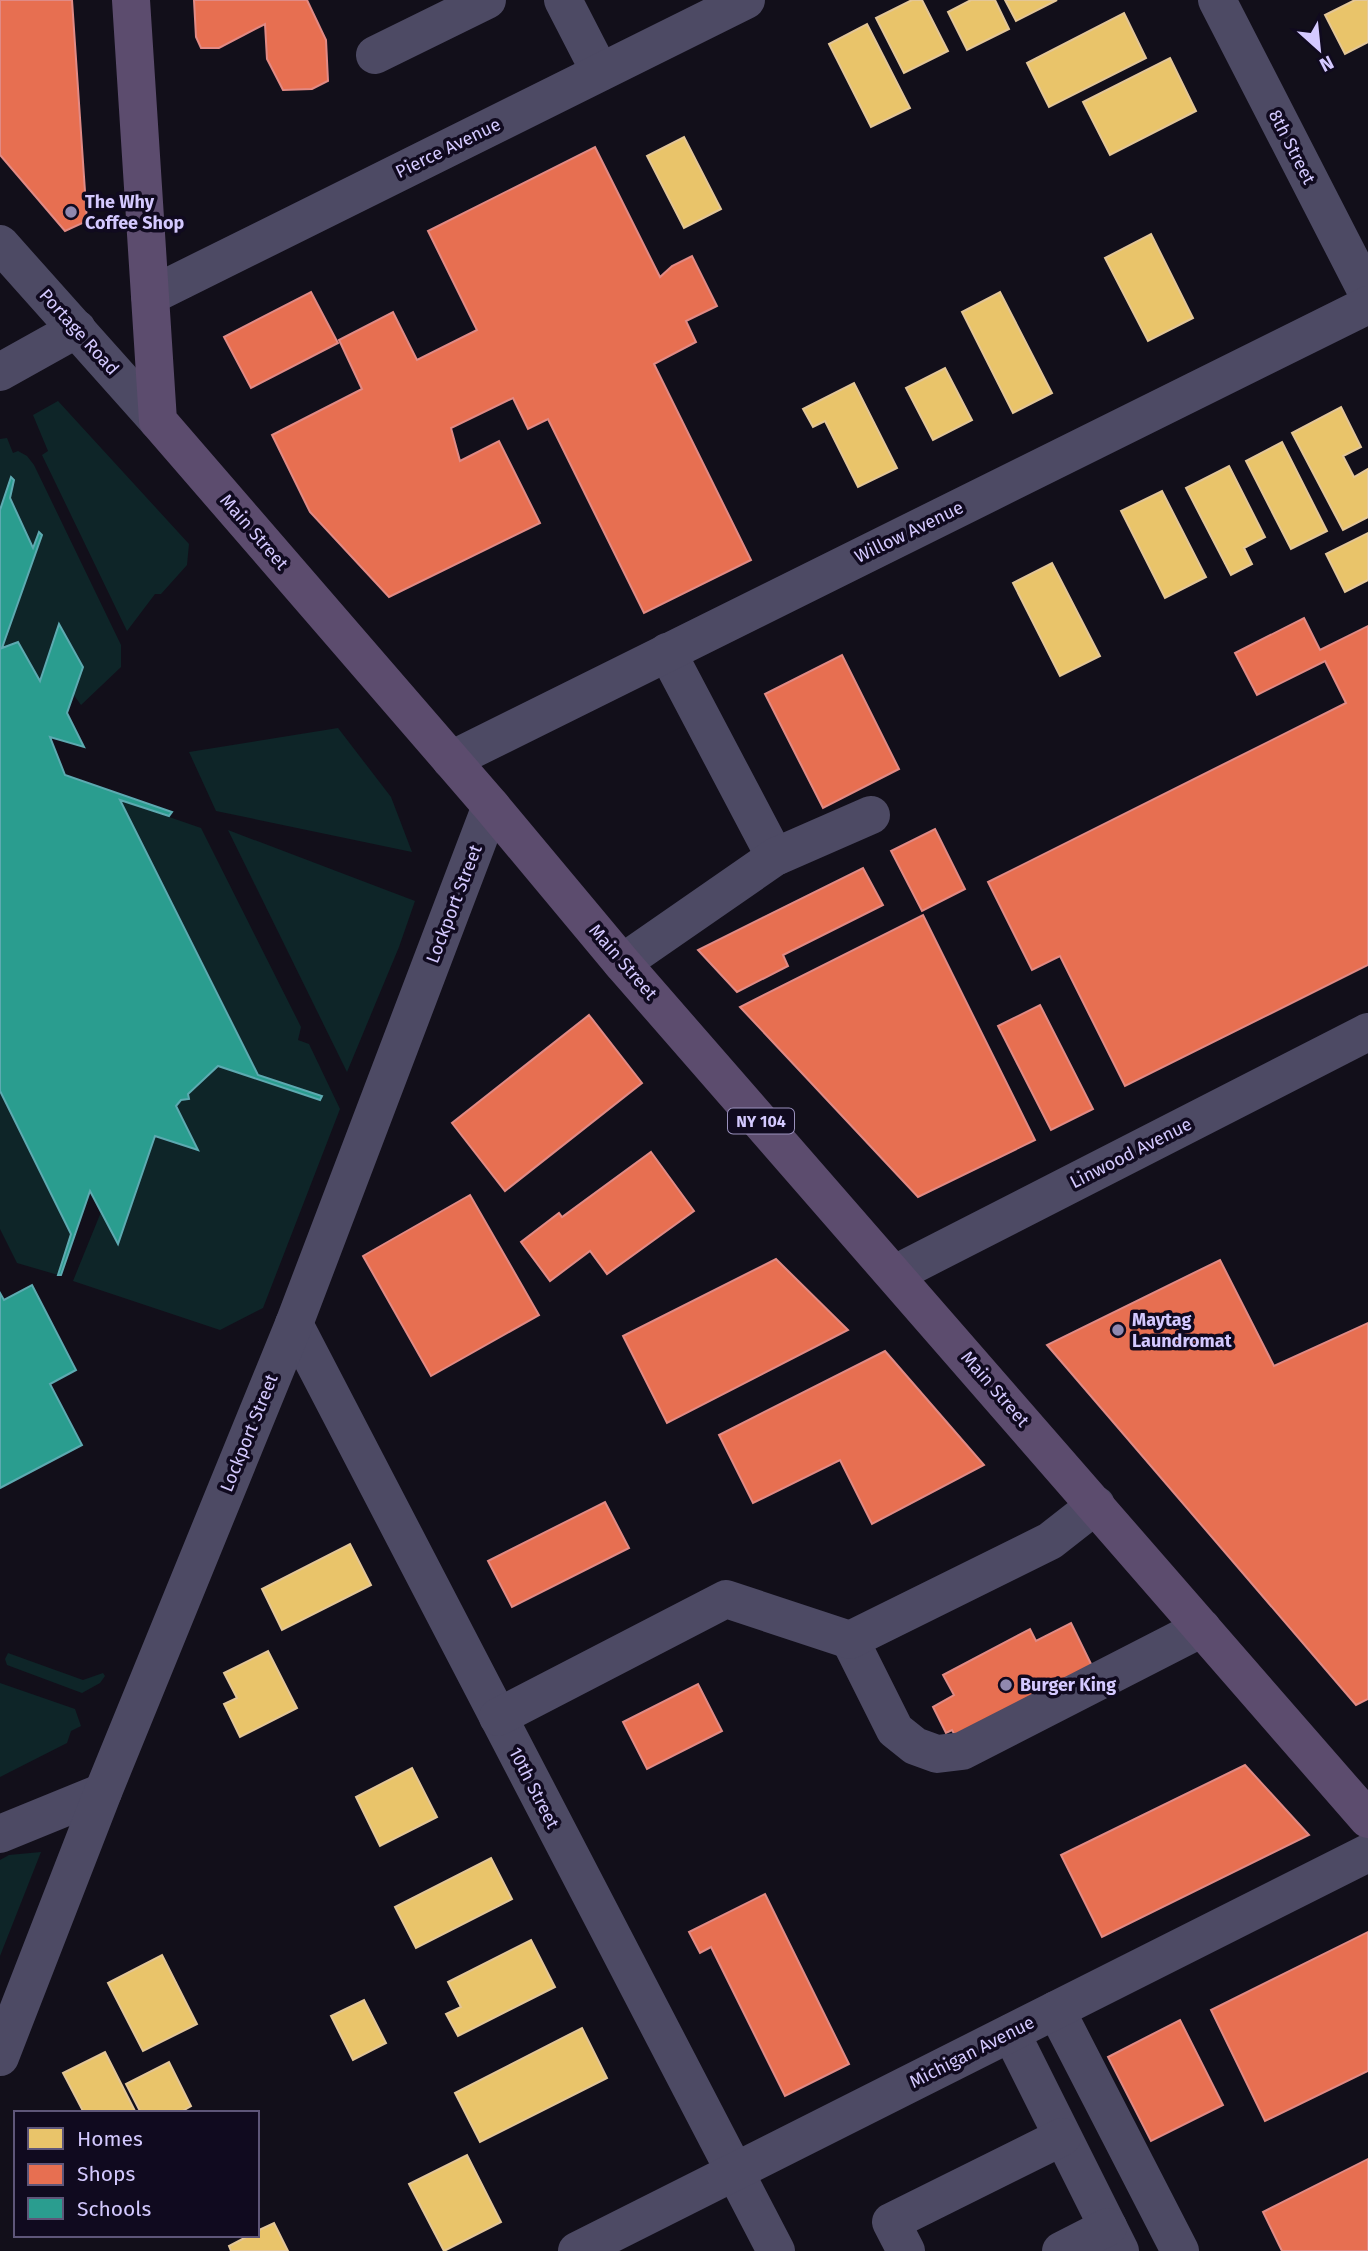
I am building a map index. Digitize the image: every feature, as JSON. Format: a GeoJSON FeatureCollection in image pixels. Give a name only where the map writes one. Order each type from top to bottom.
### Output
{"type":"FeatureCollection","features":[{"type":"Feature","properties":{"kind":"main road"},"geometry":{"type":"LineString","coordinates":[[131,0],[158,421]]}},
{"type":"Feature","properties":{"kind":"main road","name":"Main Street"},"geometry":{"type":"LineString","coordinates":[[158,421],[491,806],[622,963],[1368,1819]]}},
{"type":"Feature","properties":{"kind":"street"},"geometry":{"type":"LineString","coordinates":[[376,55],[487,0]]}},
{"type":"Feature","properties":{"kind":"street"},"geometry":{"type":"LineString","coordinates":[[563,0],[600,72]]}},
{"type":"Feature","properties":{"kind":"street","name":"Pierce Avenue"},"geometry":{"type":"LineString","coordinates":[[150,296],[746,0]]}},
{"type":"Feature","properties":{"kind":"street","name":"8th Street"},"geometry":{"type":"LineString","coordinates":[[1217,0],[1368,294]]}},
{"type":"Feature","properties":{"kind":"street","name":"Portage Road"},"geometry":{"type":"LineString","coordinates":[[0,244],[158,421]]}},
{"type":"Feature","properties":{"kind":"street","name":"Willow Avenue"},"geometry":{"type":"LineString","coordinates":[[451,760],[1368,305]]}},
{"type":"Feature","properties":{"kind":"street"},"geometry":{"type":"LineString","coordinates":[[0,372],[77,329]]}},
{"type":"Feature","properties":{"kind":"street"},"geometry":{"type":"LineString","coordinates":[[667,652],[775,857]]}},
{"type":"Feature","properties":{"kind":"street","name":"Lockport Street"},"geometry":{"type":"LineString","coordinates":[[0,2057],[103,1792],[294,1324],[491,806]]}},
{"type":"Feature","properties":{"kind":"street"},"geometry":{"type":"LineString","coordinates":[[622,963],[775,857],[871,815]]}},
{"type":"Feature","properties":{"kind":"street","name":"Linwood Avenue"},"geometry":{"type":"LineString","coordinates":[[895,1274],[1368,1032]]}},
{"type":"Feature","properties":{"kind":"street","name":"10th Street"},"geometry":{"type":"LineString","coordinates":[[294,1324],[776,2251]]}},
{"type":"Feature","properties":{"kind":"street"},"geometry":{"type":"LineString","coordinates":[[498,1717],[726,1599],[850,1640],[1050,1541],[1096,1505]]}},
{"type":"Feature","properties":{"kind":"street"},"geometry":{"type":"LineString","coordinates":[[850,1640],[895,1730],[915,1746],[937,1754],[962,1751],[1202,1628]]}},
{"type":"Feature","properties":{"kind":"street"},"geometry":{"type":"LineString","coordinates":[[0,1834],[103,1792]]}},
{"type":"Feature","properties":{"kind":"street","name":"Michigan Avenue"},"geometry":{"type":"LineString","coordinates":[[577,2251],[1368,1853]]}},
{"type":"Feature","properties":{"kind":"street"},"geometry":{"type":"LineString","coordinates":[[1056,2010],[1180,2251]]}},
{"type":"Feature","properties":{"kind":"street"},"geometry":{"type":"LineString","coordinates":[[1011,2033],[1114,2239],[1061,2251]]}},
{"type":"Feature","properties":{"kind":"street"},"geometry":{"type":"LineString","coordinates":[[906,2251],[891,2222],[1062,2137]]}},
{"type":"Feature","properties":{"kind":"green space"},"geometry":{"type":"Polygon","coordinates":[[[58,401],[189,544],[187,565],[161,594],[155,594],[127,631],[42,455],[48,451],[33,415],[58,401]]]}},
{"type":"Feature","properties":{"kind":"green space"},"geometry":{"type":"Polygon","coordinates":[[[7,438],[13,453],[18,451],[27,456],[34,465],[121,645],[121,667],[81,705],[73,694],[83,667],[60,625],[40,681],[18,642],[2,648],[39,532],[33,548],[10,498],[11,477],[0,510],[0,439],[7,438]]]}},
{"type":"Feature","properties":{"kind":"green space"},"geometry":{"type":"Polygon","coordinates":[[[338,728],[391,797],[412,852],[216,811],[189,752],[338,728]]]}},
{"type":"Feature","properties":{"kind":"green space"},"geometry":{"type":"Polygon","coordinates":[[[120,800],[201,828],[301,1027],[298,1040],[309,1044],[340,1109],[263,1308],[220,1330],[73,1281],[101,1212],[118,1243],[155,1136],[198,1149],[176,1106],[181,1100],[189,1099],[188,1094],[218,1066],[320,1100],[322,1096],[258,1075],[120,800]]]}},
{"type":"Feature","properties":{"kind":"green space"},"geometry":{"type":"Polygon","coordinates":[[[228,830],[415,901],[399,947],[347,1072],[228,830]]]}},
{"type":"Feature","properties":{"kind":"green space"},"geometry":{"type":"Polygon","coordinates":[[[0,1093],[71,1234],[58,1275],[17,1263],[0,1229],[0,1093]]]}},
{"type":"Feature","properties":{"kind":"green space"},"geometry":{"type":"Polygon","coordinates":[[[8,1653],[83,1680],[103,1673],[105,1676],[100,1683],[82,1693],[7,1665],[5,1659],[8,1653]]]}},
{"type":"Feature","properties":{"kind":"green space"},"geometry":{"type":"Polygon","coordinates":[[[0,1683],[75,1709],[81,1726],[71,1731],[67,1743],[0,1777],[0,1683]]]}},
{"type":"Feature","properties":{"kind":"green space"},"geometry":{"type":"Polygon","coordinates":[[[41,1852],[0,1956],[0,1860],[9,1855],[41,1852]]]}},
{"type":"Feature","properties":{"kind":"building: Homes"},"geometry":{"type":"Polygon","coordinates":[[[912,0],[922,0],[948,51],[904,73],[876,18],[912,0]]]}},
{"type":"Feature","properties":{"kind":"building: Homes"},"geometry":{"type":"Polygon","coordinates":[[[971,0],[995,0],[1009,29],[967,50],[948,12],[971,0]]]}},
{"type":"Feature","properties":{"kind":"building: Homes"},"geometry":{"type":"Polygon","coordinates":[[[1005,0],[1057,0],[1016,21],[1005,0]]]}},
{"type":"Feature","properties":{"kind":"building: Homes"},"geometry":{"type":"Polygon","coordinates":[[[1355,0],[1368,0],[1368,42],[1345,54],[1325,15],[1355,0]]]}},
{"type":"Feature","properties":{"kind":"building: Homes"},"geometry":{"type":"Polygon","coordinates":[[[1124,13],[1146,58],[1049,107],[1027,63],[1124,13]]]}},
{"type":"Feature","properties":{"kind":"building: Homes"},"geometry":{"type":"Polygon","coordinates":[[[867,24],[910,108],[871,127],[829,44],[867,24]]]}},
{"type":"Feature","properties":{"kind":"building: Homes"},"geometry":{"type":"Polygon","coordinates":[[[1170,58],[1196,111],[1110,155],[1083,102],[1170,58]]]}},
{"type":"Feature","properties":{"kind":"building: Homes"},"geometry":{"type":"Polygon","coordinates":[[[684,137],[721,209],[684,228],[647,156],[684,137]]]}},
{"type":"Feature","properties":{"kind":"building: Homes"},"geometry":{"type":"Polygon","coordinates":[[[1151,234],[1193,318],[1148,341],[1105,258],[1151,234]]]}},
{"type":"Feature","properties":{"kind":"building: Homes"},"geometry":{"type":"Polygon","coordinates":[[[1000,292],[1052,393],[1013,413],[962,312],[1000,292]]]}},
{"type":"Feature","properties":{"kind":"building: Homes"},"geometry":{"type":"Polygon","coordinates":[[[945,368],[972,420],[933,440],[906,388],[945,368]]]}},
{"type":"Feature","properties":{"kind":"building: Homes"},"geometry":{"type":"Polygon","coordinates":[[[854,383],[897,468],[858,487],[825,421],[813,427],[803,409],[854,383]]]}},
{"type":"Feature","properties":{"kind":"building: Homes"},"geometry":{"type":"Polygon","coordinates":[[[1341,407],[1361,447],[1343,456],[1354,477],[1368,469],[1368,517],[1343,530],[1292,433],[1341,407]]]}},
{"type":"Feature","properties":{"kind":"building: Homes"},"geometry":{"type":"Polygon","coordinates":[[[1282,442],[1327,531],[1291,549],[1246,461],[1282,442]]]}},
{"type":"Feature","properties":{"kind":"building: Homes"},"geometry":{"type":"Polygon","coordinates":[[[1229,466],[1265,537],[1244,548],[1252,564],[1231,575],[1186,488],[1229,466]]]}},
{"type":"Feature","properties":{"kind":"building: Homes"},"geometry":{"type":"Polygon","coordinates":[[[1162,491],[1206,577],[1165,598],[1121,511],[1162,491]]]}},
{"type":"Feature","properties":{"kind":"building: Homes"},"geometry":{"type":"Polygon","coordinates":[[[1368,533],[1368,580],[1345,592],[1326,554],[1368,533]]]}},
{"type":"Feature","properties":{"kind":"building: Homes"},"geometry":{"type":"Polygon","coordinates":[[[1052,563],[1100,656],[1060,676],[1013,583],[1052,563]]]}},
{"type":"Feature","properties":{"kind":"building: Homes"},"geometry":{"type":"Polygon","coordinates":[[[350,1544],[371,1585],[282,1630],[262,1589],[350,1544]]]}},
{"type":"Feature","properties":{"kind":"building: Homes"},"geometry":{"type":"Polygon","coordinates":[[[268,1651],[297,1708],[240,1737],[224,1704],[237,1698],[224,1673],[268,1651]]]}},
{"type":"Feature","properties":{"kind":"building: Homes"},"geometry":{"type":"Polygon","coordinates":[[[412,1768],[437,1817],[380,1846],[356,1797],[412,1768]]]}},
{"type":"Feature","properties":{"kind":"building: Homes"},"geometry":{"type":"Polygon","coordinates":[[[491,1858],[512,1899],[416,1948],[395,1907],[491,1858]]]}},
{"type":"Feature","properties":{"kind":"building: Homes"},"geometry":{"type":"Polygon","coordinates":[[[531,1940],[555,1987],[458,2036],[446,2014],[461,2007],[448,1982],[531,1940]]]}},
{"type":"Feature","properties":{"kind":"building: Homes"},"geometry":{"type":"Polygon","coordinates":[[[162,1955],[197,2024],[143,2051],[108,1983],[162,1955]]]}},
{"type":"Feature","properties":{"kind":"building: Homes"},"geometry":{"type":"Polygon","coordinates":[[[364,2000],[386,2043],[353,2060],[331,2016],[364,2000]]]}},
{"type":"Feature","properties":{"kind":"building: Homes"},"geometry":{"type":"Polygon","coordinates":[[[582,2028],[607,2078],[480,2142],[455,2093],[582,2028]]]}},
{"type":"Feature","properties":{"kind":"building: Homes"},"geometry":{"type":"Polygon","coordinates":[[[105,2052],[135,2111],[83,2111],[63,2073],[105,2052]]]}},
{"type":"Feature","properties":{"kind":"building: Homes"},"geometry":{"type":"Polygon","coordinates":[[[169,2062],[191,2106],[182,2111],[140,2111],[126,2084],[169,2062]]]}},
{"type":"Feature","properties":{"kind":"building: Homes"},"geometry":{"type":"Polygon","coordinates":[[[467,2155],[501,2222],[444,2251],[409,2184],[467,2155]]]}},
{"type":"Feature","properties":{"kind":"building: Homes"},"geometry":{"type":"Polygon","coordinates":[[[274,2223],[288,2251],[231,2251],[229,2246],[246,2237],[259,2237],[259,2230],[274,2223]]]}},
{"type":"Feature","properties":{"kind":"building: Shops"},"geometry":{"type":"Polygon","coordinates":[[[0,0],[72,0],[87,221],[65,231],[0,155],[0,0]]]}},
{"type":"Feature","properties":{"kind":"building: Shops"},"geometry":{"type":"Polygon","coordinates":[[[194,0],[307,0],[326,40],[328,81],[312,89],[283,90],[267,59],[265,24],[219,48],[201,48],[196,37],[194,0]]]}},
{"type":"Feature","properties":{"kind":"building: Shops"},"geometry":{"type":"Polygon","coordinates":[[[595,147],[660,277],[672,266],[692,256],[717,306],[686,321],[696,342],[654,364],[751,560],[644,613],[548,419],[528,429],[513,398],[451,428],[460,461],[499,441],[540,523],[389,597],[310,512],[272,435],[362,389],[339,340],[393,312],[417,360],[477,330],[428,231],[595,147]]]}},
{"type":"Feature","properties":{"kind":"building: Shops"},"geometry":{"type":"Polygon","coordinates":[[[311,292],[338,343],[251,388],[224,337],[311,292]]]}},
{"type":"Feature","properties":{"kind":"building: Shops"},"geometry":{"type":"Polygon","coordinates":[[[1304,618],[1320,650],[1368,626],[1368,965],[1125,1086],[1060,956],[1032,970],[988,882],[1346,703],[1325,661],[1257,695],[1235,653],[1304,618]]]}},
{"type":"Feature","properties":{"kind":"building: Shops"},"geometry":{"type":"Polygon","coordinates":[[[842,655],[899,769],[823,808],[765,694],[842,655]]]}},
{"type":"Feature","properties":{"kind":"building: Shops"},"geometry":{"type":"Polygon","coordinates":[[[935,829],[965,889],[922,911],[891,851],[935,829]]]}},
{"type":"Feature","properties":{"kind":"building: Shops"},"geometry":{"type":"Polygon","coordinates":[[[863,868],[883,905],[783,955],[788,966],[737,992],[698,950],[863,868]]]}},
{"type":"Feature","properties":{"kind":"building: Shops"},"geometry":{"type":"Polygon","coordinates":[[[923,915],[1035,1140],[918,1197],[740,1007],[923,915]]]}},
{"type":"Feature","properties":{"kind":"building: Shops"},"geometry":{"type":"Polygon","coordinates":[[[1040,1005],[1093,1109],[1051,1130],[998,1026],[1040,1005]]]}},
{"type":"Feature","properties":{"kind":"building: Shops"},"geometry":{"type":"Polygon","coordinates":[[[589,1015],[642,1083],[505,1191],[452,1123],[589,1015]]]}},
{"type":"Feature","properties":{"kind":"building: Shops"},"geometry":{"type":"Polygon","coordinates":[[[651,1152],[694,1211],[607,1274],[590,1251],[550,1281],[521,1242],[559,1213],[562,1217],[651,1152]]]}},
{"type":"Feature","properties":{"kind":"building: Shops"},"geometry":{"type":"Polygon","coordinates":[[[470,1195],[539,1315],[431,1376],[363,1256],[470,1195]]]}},
{"type":"Feature","properties":{"kind":"building: Shops"},"geometry":{"type":"Polygon","coordinates":[[[776,1259],[848,1330],[667,1423],[623,1336],[776,1259]]]}},
{"type":"Feature","properties":{"kind":"building: Shops"},"geometry":{"type":"Polygon","coordinates":[[[1220,1260],[1274,1366],[1368,1323],[1368,1699],[1356,1705],[1047,1345],[1220,1260]]]}},
{"type":"Feature","properties":{"kind":"building: Shops"},"geometry":{"type":"Polygon","coordinates":[[[885,1351],[984,1465],[872,1524],[840,1460],[753,1503],[719,1435],[885,1351]]]}},
{"type":"Feature","properties":{"kind":"building: Shops"},"geometry":{"type":"Polygon","coordinates":[[[605,1502],[629,1548],[512,1607],[488,1561],[605,1502]]]}},
{"type":"Feature","properties":{"kind":"building: Shops","name":"Burger King"},"geometry":{"type":"Polygon","coordinates":[[[1071,1623],[1094,1670],[957,1739],[952,1730],[946,1733],[933,1707],[954,1695],[943,1675],[1030,1629],[1036,1641],[1071,1623]]]}},
{"type":"Feature","properties":{"kind":"building: Shops"},"geometry":{"type":"Polygon","coordinates":[[[698,1684],[722,1731],[647,1769],[623,1722],[698,1684]]]}},
{"type":"Feature","properties":{"kind":"building: Shops"},"geometry":{"type":"Polygon","coordinates":[[[1245,1765],[1309,1835],[1102,1937],[1061,1855],[1245,1765]]]}},
{"type":"Feature","properties":{"kind":"building: Shops"},"geometry":{"type":"Polygon","coordinates":[[[765,1894],[849,2064],[785,2096],[711,1947],[700,1953],[689,1932],[765,1894]]]}},
{"type":"Feature","properties":{"kind":"building: Shops"},"geometry":{"type":"Polygon","coordinates":[[[1368,1932],[1368,2071],[1265,2121],[1211,2010],[1368,1932]]]}},
{"type":"Feature","properties":{"kind":"building: Shops"},"geometry":{"type":"Polygon","coordinates":[[[1180,2020],[1223,2105],[1151,2141],[1108,2057],[1180,2020]]]}},
{"type":"Feature","properties":{"kind":"building: Shops"},"geometry":{"type":"Polygon","coordinates":[[[1368,2159],[1368,2251],[1282,2251],[1263,2212],[1368,2159]]]}},
{"type":"Feature","properties":{"kind":"building: Schools"},"geometry":{"type":"Polygon","coordinates":[[[11,477],[14,480],[10,498],[33,548],[39,532],[42,535],[2,648],[18,642],[40,681],[59,624],[83,667],[67,713],[84,747],[50,737],[65,775],[172,812],[169,816],[120,800],[258,1075],[322,1096],[320,1100],[218,1066],[188,1094],[189,1099],[181,1100],[176,1106],[198,1150],[155,1136],[118,1244],[90,1191],[61,1275],[58,1275],[71,1234],[0,1091],[0,510],[11,477]]]}},
{"type":"Feature","properties":{"kind":"building: Schools"},"geometry":{"type":"Polygon","coordinates":[[[32,1285],[76,1370],[50,1384],[82,1445],[0,1488],[0,1293],[4,1300],[32,1285]]]}},
{"type":"Feature","properties":{"kind":"place","name":"The Why Coffee Shop"},"geometry":{"type":"Point","coordinates":[71,212]}},
{"type":"Feature","properties":{"kind":"place","name":"Maytag Laundromat"},"geometry":{"type":"Point","coordinates":[1118,1330]}},
{"type":"Feature","properties":{"kind":"place","name":"Burger King"},"geometry":{"type":"Point","coordinates":[1006,1685]}}]}
